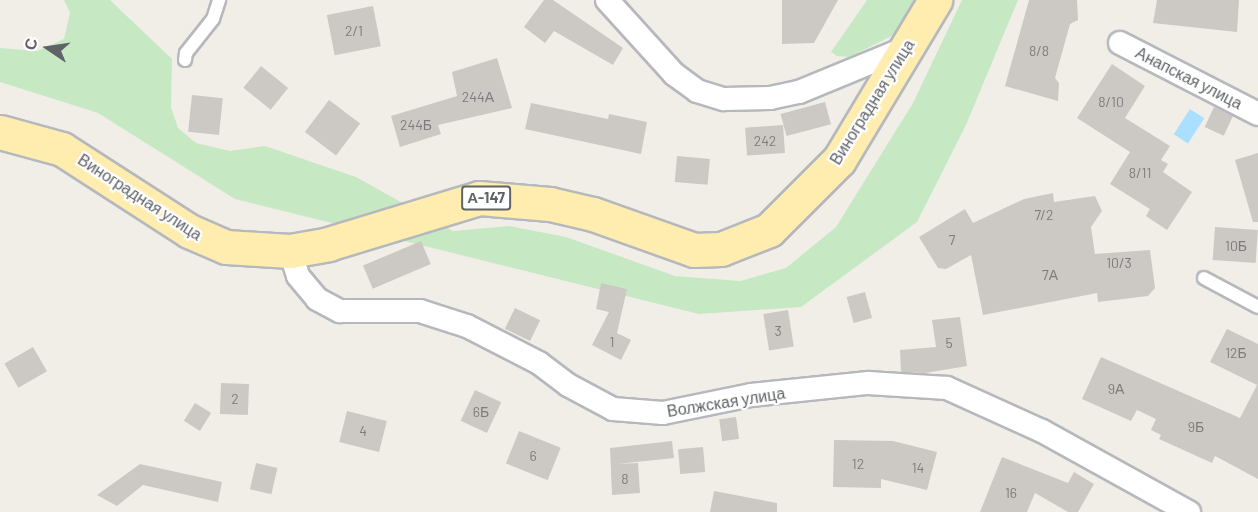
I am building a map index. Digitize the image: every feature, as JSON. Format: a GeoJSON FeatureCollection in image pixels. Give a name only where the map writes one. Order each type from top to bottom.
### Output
{"type":"FeatureCollection","features":[{"type":"Feature","properties":{"kind":"main road","name":"Виноградная улица"},"geometry":{"type":"LineString","coordinates":[[0,132],[62,149],[209,241],[226,247],[290,250],[328,244],[479,198],[528,201],[593,214],[694,250],[721,249],[742,243],[786,217],[839,160],[935,0]]}},
{"type":"Feature","properties":{"kind":"street"},"geometry":{"type":"LineString","coordinates":[[607,0],[674,74],[697,91],[724,99],[770,98],[799,92],[906,48]]}},
{"type":"Feature","properties":{"kind":"street","name":"Анапская улица"},"geometry":{"type":"LineString","coordinates":[[1120,43],[1258,114]]}},
{"type":"Feature","properties":{"kind":"street","name":"Волжская улица"},"geometry":{"type":"LineString","coordinates":[[290,250],[298,276],[317,299],[340,311],[420,311],[467,326],[539,363],[568,385],[613,409],[663,413],[751,395],[868,383],[947,388],[1042,431],[1189,512]]}},
{"type":"Feature","properties":{"kind":"lane"},"geometry":{"type":"LineString","coordinates":[[185,60],[186,53],[213,19],[219,0]]}},
{"type":"Feature","properties":{"kind":"lane"},"geometry":{"type":"LineString","coordinates":[[1204,278],[1258,307]]}},
{"type":"Feature","properties":{"kind":"green space"},"geometry":{"type":"Polygon","coordinates":[[[64,0],[110,0],[172,59],[171,107],[178,128],[196,143],[230,151],[265,146],[356,177],[453,231],[509,226],[566,237],[675,276],[740,281],[786,268],[836,227],[913,103],[962,0],[1018,0],[966,125],[917,222],[801,307],[699,314],[235,199],[98,113],[0,82],[0,48],[37,51],[64,39],[70,13],[64,0]]]}},
{"type":"Feature","properties":{"kind":"green space"},"geometry":{"type":"Polygon","coordinates":[[[867,0],[916,0],[902,31],[849,57],[837,56],[831,52],[867,0]]]}},
{"type":"Feature","properties":{"kind":"water"},"geometry":{"type":"Polygon","coordinates":[[[1190,109],[1204,118],[1188,143],[1174,134],[1190,109]]]}},
{"type":"Feature","properties":{"kind":"building"},"geometry":{"type":"Polygon","coordinates":[[[544,0],[553,0],[623,48],[613,65],[554,31],[545,43],[524,27],[544,0]]]}},
{"type":"Feature","properties":{"kind":"building"},"geometry":{"type":"Polygon","coordinates":[[[782,0],[838,0],[814,43],[782,44],[782,0]]]}},
{"type":"Feature","properties":{"kind":"building"},"geometry":{"type":"Polygon","coordinates":[[[1029,0],[1077,0],[1078,20],[1070,24],[1055,78],[1059,83],[1058,101],[1005,86],[1029,0]]]}},
{"type":"Feature","properties":{"kind":"building"},"geometry":{"type":"Polygon","coordinates":[[[1157,0],[1239,0],[1237,32],[1153,23],[1157,0]]]}},
{"type":"Feature","properties":{"kind":"building"},"geometry":{"type":"Polygon","coordinates":[[[373,6],[381,46],[335,55],[327,15],[373,6]]]}},
{"type":"Feature","properties":{"kind":"building"},"geometry":{"type":"Polygon","coordinates":[[[497,58],[512,108],[438,125],[441,134],[400,147],[391,116],[457,96],[452,72],[497,58]]]}},
{"type":"Feature","properties":{"kind":"building"},"geometry":{"type":"Polygon","coordinates":[[[1112,64],[1145,86],[1125,118],[1170,146],[1161,160],[1168,164],[1163,172],[1192,192],[1167,230],[1146,216],[1150,209],[1110,184],[1130,152],[1077,118],[1112,64]]]}},
{"type":"Feature","properties":{"kind":"building"},"geometry":{"type":"Polygon","coordinates":[[[261,66],[288,88],[271,110],[243,88],[261,66]]]}},
{"type":"Feature","properties":{"kind":"building"},"geometry":{"type":"Polygon","coordinates":[[[192,95],[223,98],[219,135],[188,132],[192,95]]]}},
{"type":"Feature","properties":{"kind":"building"},"geometry":{"type":"Polygon","coordinates":[[[329,100],[360,123],[336,155],[305,132],[329,100]]]}},
{"type":"Feature","properties":{"kind":"building"},"geometry":{"type":"Polygon","coordinates":[[[825,102],[831,124],[787,136],[781,114],[825,102]]]}},
{"type":"Feature","properties":{"kind":"building"},"geometry":{"type":"Polygon","coordinates":[[[531,103],[608,119],[609,114],[647,122],[641,154],[525,129],[531,103]]]}},
{"type":"Feature","properties":{"kind":"building"},"geometry":{"type":"Polygon","coordinates":[[[1214,107],[1233,116],[1224,136],[1205,127],[1214,107]]]}},
{"type":"Feature","properties":{"kind":"building"},"geometry":{"type":"Polygon","coordinates":[[[783,125],[785,153],[747,156],[745,128],[783,125]]]}},
{"type":"Feature","properties":{"kind":"building"},"geometry":{"type":"Polygon","coordinates":[[[1258,153],[1258,222],[1253,222],[1235,160],[1258,153]]]}},
{"type":"Feature","properties":{"kind":"building"},"geometry":{"type":"Polygon","coordinates":[[[677,156],[710,159],[708,185],[675,182],[677,156]]]}},
{"type":"Feature","properties":{"kind":"building"},"geometry":{"type":"Polygon","coordinates":[[[1053,193],[1054,202],[1095,196],[1102,211],[1091,227],[1095,254],[1150,250],[1155,288],[1148,296],[1098,302],[1097,293],[983,315],[971,255],[946,269],[938,268],[919,237],[965,209],[973,223],[1024,199],[1053,193]]]}},
{"type":"Feature","properties":{"kind":"building"},"geometry":{"type":"Polygon","coordinates":[[[1215,227],[1258,230],[1256,263],[1213,260],[1215,227]]]}},
{"type":"Feature","properties":{"kind":"building"},"geometry":{"type":"Polygon","coordinates":[[[421,241],[431,264],[373,289],[363,266],[421,241]]]}},
{"type":"Feature","properties":{"kind":"building"},"geometry":{"type":"Polygon","coordinates":[[[601,283],[627,289],[617,333],[631,340],[621,360],[592,345],[609,312],[596,309],[601,283]]]}},
{"type":"Feature","properties":{"kind":"building"},"geometry":{"type":"Polygon","coordinates":[[[865,292],[872,318],[854,323],[847,297],[865,292]]]}},
{"type":"Feature","properties":{"kind":"building"},"geometry":{"type":"Polygon","coordinates":[[[515,308],[540,320],[530,341],[505,329],[515,308]]]}},
{"type":"Feature","properties":{"kind":"building"},"geometry":{"type":"Polygon","coordinates":[[[788,310],[794,347],[769,350],[763,314],[788,310]]]}},
{"type":"Feature","properties":{"kind":"building"},"geometry":{"type":"Polygon","coordinates":[[[960,317],[967,366],[925,373],[901,372],[900,350],[936,347],[932,320],[960,317]]]}},
{"type":"Feature","properties":{"kind":"building"},"geometry":{"type":"Polygon","coordinates":[[[1227,329],[1258,344],[1258,479],[1215,456],[1212,463],[1159,439],[1161,435],[1151,430],[1156,419],[1137,410],[1131,421],[1082,399],[1101,357],[1240,418],[1257,385],[1210,362],[1227,329]]]}},
{"type":"Feature","properties":{"kind":"building"},"geometry":{"type":"Polygon","coordinates":[[[33,347],[47,371],[18,388],[4,364],[33,347]]]}},
{"type":"Feature","properties":{"kind":"building"},"geometry":{"type":"Polygon","coordinates":[[[221,383],[249,384],[248,415],[220,414],[221,383]]]}},
{"type":"Feature","properties":{"kind":"building"},"geometry":{"type":"Polygon","coordinates":[[[475,390],[501,402],[487,433],[461,421],[475,390]]]}},
{"type":"Feature","properties":{"kind":"building"},"geometry":{"type":"Polygon","coordinates":[[[195,403],[211,413],[200,431],[184,421],[195,403]]]}},
{"type":"Feature","properties":{"kind":"building"},"geometry":{"type":"Polygon","coordinates":[[[347,411],[387,421],[379,452],[339,442],[347,411]]]}},
{"type":"Feature","properties":{"kind":"building"},"geometry":{"type":"Polygon","coordinates":[[[736,417],[739,439],[722,441],[719,419],[736,417]]]}},
{"type":"Feature","properties":{"kind":"building"},"geometry":{"type":"Polygon","coordinates":[[[519,431],[561,448],[548,480],[506,463],[519,431]]]}},
{"type":"Feature","properties":{"kind":"building"},"geometry":{"type":"Polygon","coordinates":[[[834,440],[893,441],[937,452],[927,490],[881,479],[881,488],[833,487],[834,440]]]}},
{"type":"Feature","properties":{"kind":"building"},"geometry":{"type":"Polygon","coordinates":[[[672,441],[674,458],[617,464],[638,463],[640,493],[612,495],[610,448],[672,441]]]}},
{"type":"Feature","properties":{"kind":"building"},"geometry":{"type":"Polygon","coordinates":[[[703,447],[705,472],[680,474],[678,449],[703,447]]]}},
{"type":"Feature","properties":{"kind":"building"},"geometry":{"type":"Polygon","coordinates":[[[1002,457],[1068,483],[1074,472],[1094,484],[1078,512],[1068,512],[1035,493],[1027,512],[980,512],[1002,457]]]}},
{"type":"Feature","properties":{"kind":"building"},"geometry":{"type":"Polygon","coordinates":[[[256,463],[277,468],[271,494],[250,489],[256,463]]]}},
{"type":"Feature","properties":{"kind":"building"},"geometry":{"type":"Polygon","coordinates":[[[140,464],[222,482],[218,502],[143,485],[117,506],[97,495],[140,464]]]}},
{"type":"Feature","properties":{"kind":"building"},"geometry":{"type":"Polygon","coordinates":[[[714,491],[777,503],[777,512],[710,512],[714,491]]]}}]}
